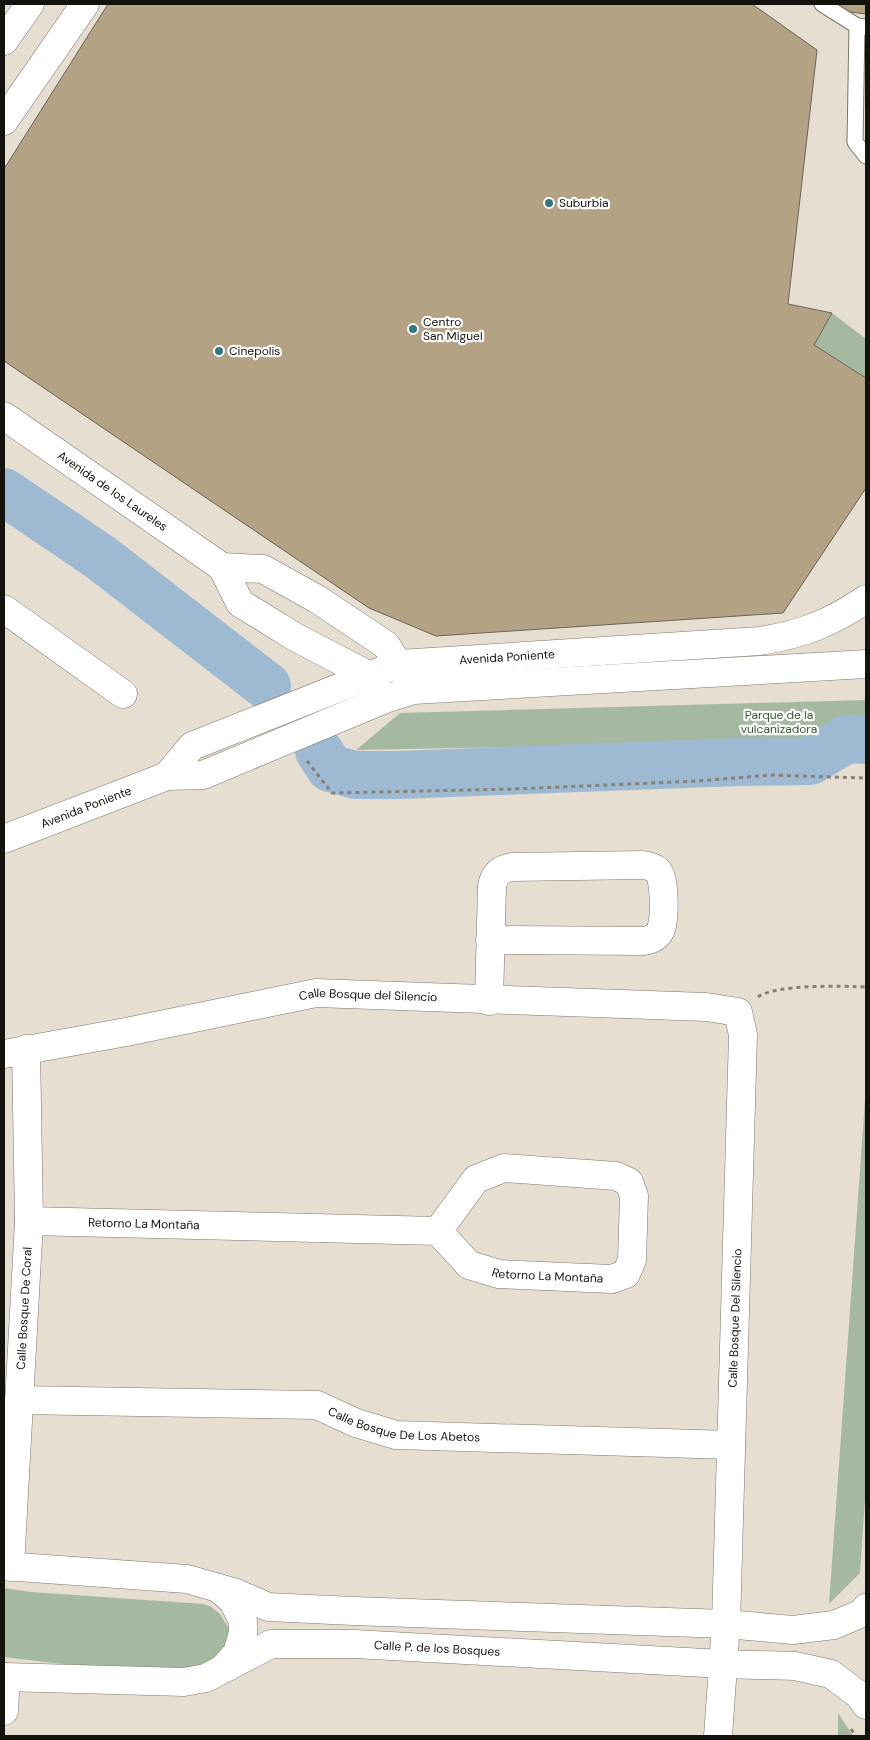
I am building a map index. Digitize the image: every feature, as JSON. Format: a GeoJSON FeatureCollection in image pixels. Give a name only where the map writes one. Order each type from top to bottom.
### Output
{"type":"FeatureCollection","features":[{"type":"Feature","properties":{"kind":"street"},"geometry":{"type":"LineString","coordinates":[[4,41],[30,4]]}},
{"type":"Feature","properties":{"kind":"street"},"geometry":{"type":"LineString","coordinates":[[4,121],[81,5]]}},
{"type":"Feature","properties":{"kind":"street","name":"Avenida de los Laureles"},"geometry":{"type":"LineString","coordinates":[[4,416],[222,567],[240,603],[295,637],[368,675],[384,699]]}},
{"type":"Feature","properties":{"kind":"street"},"geometry":{"type":"LineString","coordinates":[[222,567],[263,570],[317,599],[386,645],[400,664],[414,690]]}},
{"type":"Feature","properties":{"kind":"street","name":"Avenida Poniente"},"geometry":{"type":"LineString","coordinates":[[167,776],[192,746],[368,675],[400,664],[760,641],[804,632],[843,614],[866,599]]}},
{"type":"Feature","properties":{"kind":"street"},"geometry":{"type":"LineString","coordinates":[[4,609],[124,694]]}},
{"type":"Feature","properties":{"kind":"street","name":"Avenida Poniente"},"geometry":{"type":"LineString","coordinates":[[4,839],[167,776],[204,775],[384,699],[414,690],[866,664]]}},
{"type":"Feature","properties":{"kind":"street"},"geometry":{"type":"LineString","coordinates":[[489,1001],[490,940],[492,886],[498,872],[504,868],[512,867],[643,865],[658,871],[662,878],[662,922],[656,936],[650,940],[490,940]]}},
{"type":"Feature","properties":{"kind":"street","name":"Calle Bosque del Silencio"},"geometry":{"type":"LineString","coordinates":[[15,1051],[126,1032],[316,993],[489,1001],[706,1007],[738,1012]]}},
{"type":"Feature","properties":{"kind":"street","name":"Calle Bosque Del Silencio"},"geometry":{"type":"LineString","coordinates":[[718,1736],[726,1624],[743,1035],[738,1012]]}},
{"type":"Feature","properties":{"kind":"street","name":"Calle Bosque De Coral"},"geometry":{"type":"LineString","coordinates":[[7,1567],[29,1221],[15,1051]]}},
{"type":"Feature","properties":{"kind":"street","name":"Retorno La Montaña"},"geometry":{"type":"LineString","coordinates":[[29,1221],[438,1231],[469,1265],[499,1274],[612,1279],[626,1274],[632,1260],[634,1196],[629,1182],[616,1176],[504,1168],[476,1179],[438,1231]]}},
{"type":"Feature","properties":{"kind":"street","name":"Calle Bosque De Los Abetos"},"geometry":{"type":"LineString","coordinates":[[19,1400],[317,1405],[356,1423],[396,1435],[731,1445]]}},
{"type":"Feature","properties":{"kind":"street"},"geometry":{"type":"LineString","coordinates":[[7,1567],[187,1579],[217,1587],[268,1607],[726,1624],[793,1630],[834,1625],[862,1613],[866,1608]]}},
{"type":"Feature","properties":{"kind":"street"},"geometry":{"type":"LineString","coordinates":[[217,1587],[233,1601],[243,1621],[244,1633],[237,1654],[222,1670]]}},
{"type":"Feature","properties":{"kind":"street","name":"Calle P. de los Bosques"},"geometry":{"type":"LineString","coordinates":[[5,1677],[184,1682],[206,1678],[271,1644],[354,1644],[723,1664],[796,1666],[831,1674],[859,1695],[866,1705]]}},
{"type":"Feature","properties":{"kind":"street"},"geometry":{"type":"LineString","coordinates":[[4,1711],[5,1677]]}},
{"type":"Feature","properties":{"kind":"lane"},"geometry":{"type":"LineString","coordinates":[[822,4],[862,26],[855,142],[866,156]]}},
{"type":"Feature","properties":{"kind":"path"},"geometry":{"type":"LineString","coordinates":[[302,734],[307,762],[332,793],[533,788],[698,781],[771,775],[866,778]]}},
{"type":"Feature","properties":{"kind":"path"},"geometry":{"type":"LineString","coordinates":[[738,1012],[764,992],[804,987],[866,987]]}},
{"type":"Feature","properties":{"kind":"green space"},"geometry":{"type":"Polygon","coordinates":[[[832,313],[866,339],[866,378],[814,345],[832,313]]]}},
{"type":"Feature","properties":{"kind":"green space","name":"Parque de la vulcanizadora"},"geometry":{"type":"Polygon","coordinates":[[[866,700],[866,725],[842,727],[800,741],[356,750],[400,713],[866,700]]]}},
{"type":"Feature","properties":{"kind":"green space"},"geometry":{"type":"Polygon","coordinates":[[[866,1086],[866,1485],[860,1573],[829,1604],[866,1086]]]}},
{"type":"Feature","properties":{"kind":"green space"},"geometry":{"type":"Polygon","coordinates":[[[4,1588],[31,1592],[203,1604],[210,1606],[220,1614],[228,1627],[229,1634],[223,1654],[200,1671],[62,1664],[4,1657],[4,1588]]]}},
{"type":"Feature","properties":{"kind":"green space"},"geometry":{"type":"Polygon","coordinates":[[[838,1713],[853,1736],[838,1736],[838,1713]]]}},
{"type":"Feature","properties":{"kind":"building","name":"Centro San Miguel"},"geometry":{"type":"Polygon","coordinates":[[[108,4],[752,4],[817,50],[788,304],[832,313],[814,345],[866,378],[866,488],[783,613],[436,636],[369,608],[4,361],[4,169],[108,4]]]}},
{"type":"Feature","properties":{"kind":"building"},"geometry":{"type":"Polygon","coordinates":[[[837,4],[866,4],[866,14],[850,12],[837,4]]]}},
{"type":"Feature","properties":{"kind":"waterway"},"geometry":{"type":"LineString","coordinates":[[4,492],[100,557],[267,686]]}},
{"type":"Feature","properties":{"kind":"waterway"},"geometry":{"type":"LineString","coordinates":[[319,751],[330,768],[355,775],[399,775],[810,761],[847,739],[866,740]]}},
{"type":"Feature","properties":{"kind":"place","name":"Suburbia"},"geometry":{"type":"Point","coordinates":[549,203]}},
{"type":"Feature","properties":{"kind":"place","name":"Centro San Miguel"},"geometry":{"type":"Point","coordinates":[413,329]}},
{"type":"Feature","properties":{"kind":"place","name":"Cinepolis"},"geometry":{"type":"Point","coordinates":[219,351]}}]}
